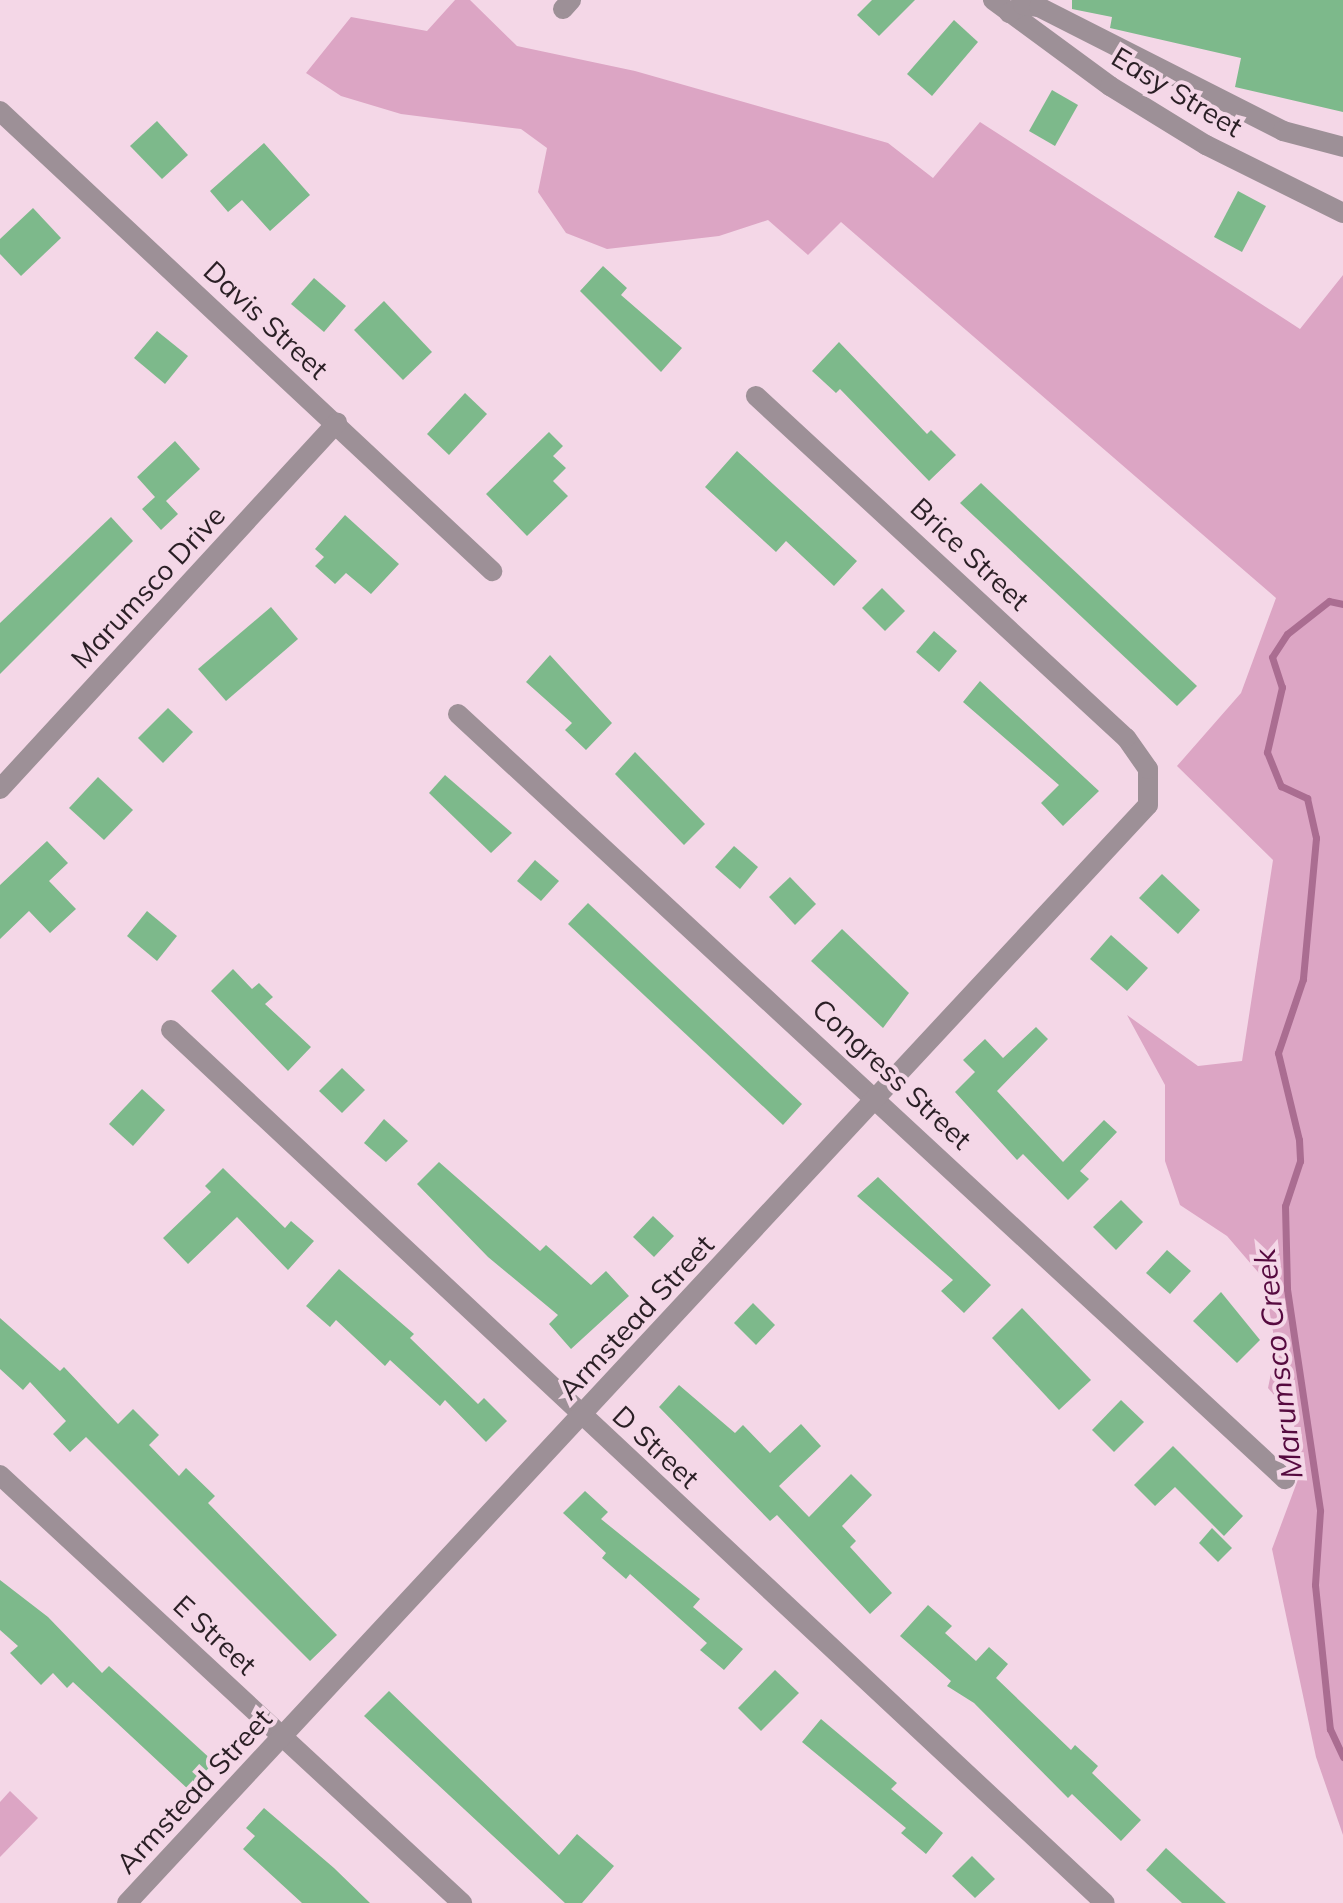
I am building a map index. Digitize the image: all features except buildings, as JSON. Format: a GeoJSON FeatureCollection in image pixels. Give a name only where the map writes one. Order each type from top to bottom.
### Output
{"type":"FeatureCollection","features":[{"type":"Feature","properties":{"kind":"street"},"geometry":{"type":"LineString","coordinates":[[1001,7],[1039,7],[1283,131],[1343,147]]}},
{"type":"Feature","properties":{"kind":"street","name":"Easy Street"},"geometry":{"type":"LineString","coordinates":[[1001,7],[1206,145],[1343,213]]}},
{"type":"Feature","properties":{"kind":"street","name":"Davis Street"},"geometry":{"type":"LineString","coordinates":[[0,111],[492,571]]}},
{"type":"Feature","properties":{"kind":"street","name":"Brice Street"},"geometry":{"type":"LineString","coordinates":[[756,396],[1142,756]]}},
{"type":"Feature","properties":{"kind":"street","name":"Marumsco Drive"},"geometry":{"type":"LineString","coordinates":[[0,789],[337,423]]}},
{"type":"Feature","properties":{"kind":"street","name":"Congress Street"},"geometry":{"type":"LineString","coordinates":[[458,714],[879,1099],[1285,1479]]}},
{"type":"Feature","properties":{"kind":"street","name":"Armstead Street"},"geometry":{"type":"LineString","coordinates":[[138,1900],[284,1736],[1139,820],[1151,787],[1142,756]]}},
{"type":"Feature","properties":{"kind":"street","name":"D Street"},"geometry":{"type":"LineString","coordinates":[[171,1030],[1105,1903]]}},
{"type":"Feature","properties":{"kind":"street","name":"E Street"},"geometry":{"type":"LineString","coordinates":[[0,1475],[462,1903]]}},
{"type":"Feature","properties":{"kind":"shaded area"},"geometry":{"type":"Polygon","coordinates":[[[455,0],[470,0],[517,46],[635,71],[888,143],[933,178],[980,122],[1300,329],[1343,275],[1343,1835],[1316,1757],[1272,1549],[1300,1474],[1293,1417],[1268,1388],[1276,1349],[1264,1279],[1227,1236],[1180,1205],[1165,1161],[1165,1085],[1127,1015],[1198,1066],[1242,1061],[1273,860],[1177,766],[1241,693],[1276,598],[841,222],[808,255],[768,220],[719,236],[607,249],[566,233],[538,192],[547,148],[521,129],[401,114],[341,96],[306,73],[351,17],[427,31],[455,0]]]}},
{"type":"Feature","properties":{"kind":"shaded area"},"geometry":{"type":"Polygon","coordinates":[[[10,1791],[38,1818],[0,1857],[0,1802],[10,1791]]]}},
{"type":"Feature","properties":{"kind":"waterway","name":"Marumsco Creek"},"geometry":{"type":"LineString","coordinates":[[1343,604],[1329,601],[1287,634],[1272,657],[1282,687],[1267,752],[1281,786],[1307,798],[1316,838],[1303,979],[1278,1053],[1299,1140],[1300,1161],[1285,1206],[1287,1289],[1320,1511],[1315,1585],[1330,1729],[1343,1757]]}}]}
